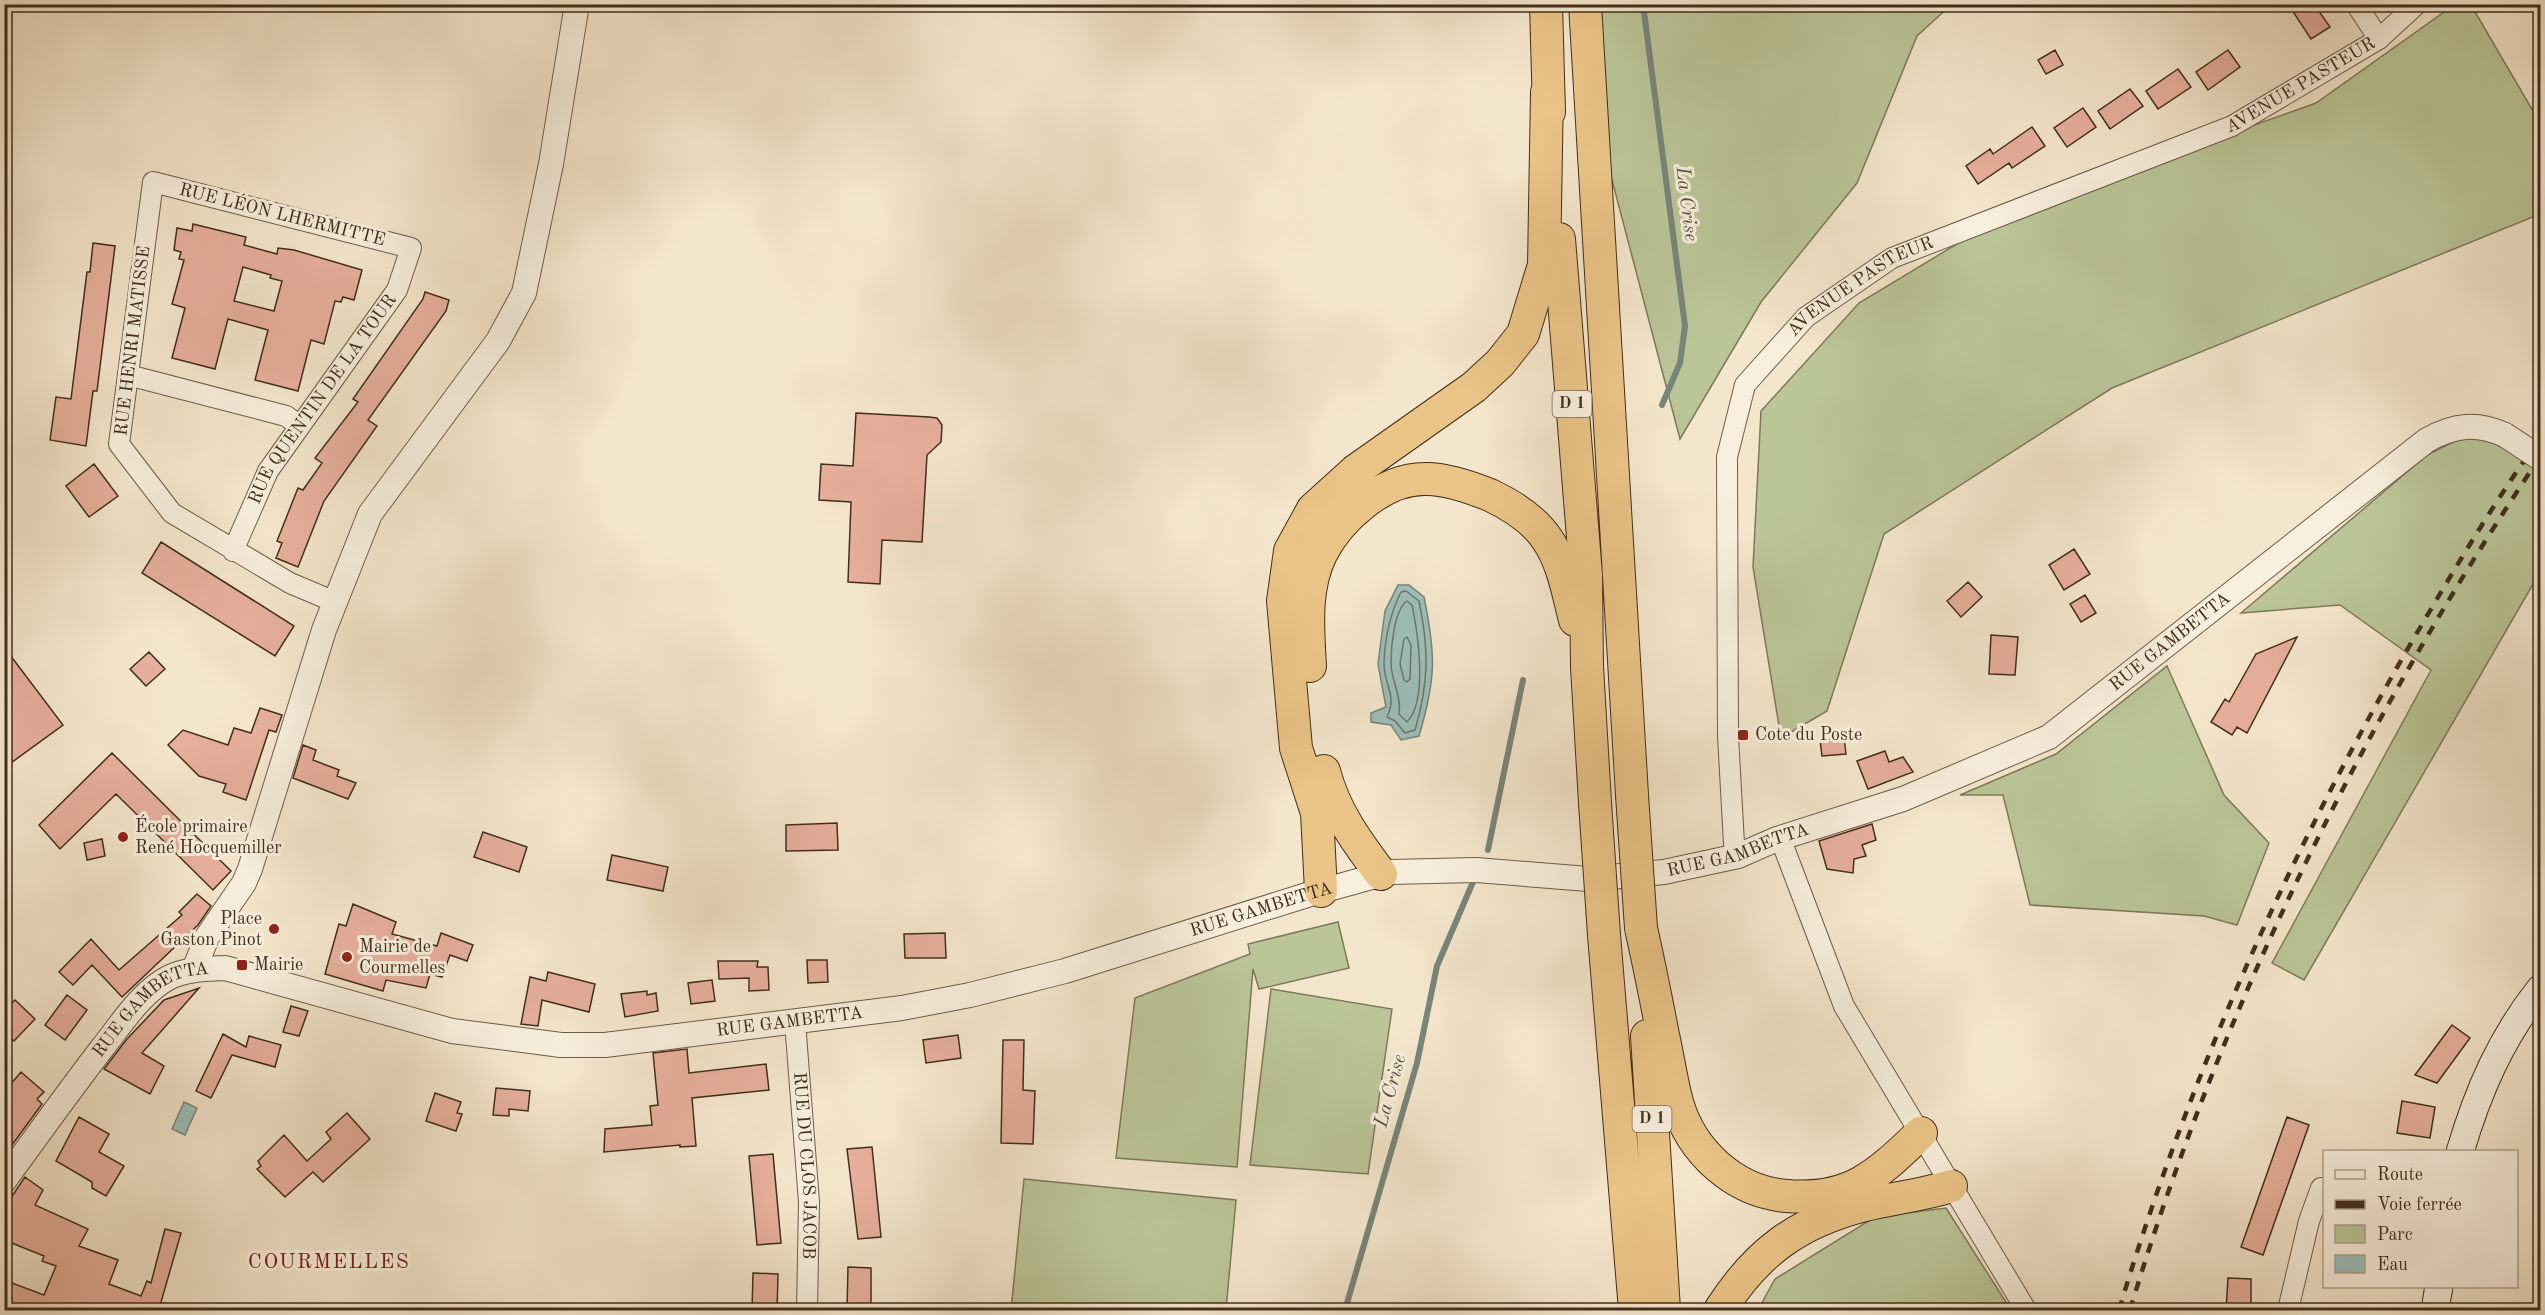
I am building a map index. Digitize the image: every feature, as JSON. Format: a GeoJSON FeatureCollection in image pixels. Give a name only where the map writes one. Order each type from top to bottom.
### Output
{"type":"FeatureCollection","features":[{"type":"Feature","properties":{"kind":"highway","name":"D 1"},"geometry":{"type":"LineString","coordinates":[[1546,4],[1547,92],[1586,575],[1587,667],[1595,803],[1635,1311]]}},
{"type":"Feature","properties":{"kind":"highway","name":"D 1"},"geometry":{"type":"LineString","coordinates":[[1585,4],[1664,1311]]}},
{"type":"Feature","properties":{"kind":"highway"},"geometry":{"type":"LineString","coordinates":[[1321,891],[1317,813],[1296,748],[1283,601],[1290,551],[1312,509],[1355,471],[1474,387],[1500,363],[1523,334],[1545,265],[1547,92]]}},
{"type":"Feature","properties":{"kind":"highway"},"geometry":{"type":"LineString","coordinates":[[1382,874],[1353,837],[1329,793],[1313,722],[1307,607],[1321,554],[1348,515],[1378,491],[1423,478],[1470,487],[1515,506],[1547,538],[1561,568],[1587,667]]}},
{"type":"Feature","properties":{"kind":"highway"},"geometry":{"type":"LineString","coordinates":[[1641,928],[1677,1104],[1709,1161],[1731,1178],[1755,1190],[1778,1196],[1824,1197],[1854,1187],[1879,1172],[1921,1133]]}},
{"type":"Feature","properties":{"kind":"highway"},"geometry":{"type":"LineString","coordinates":[[1720,1311],[1754,1264],[1777,1243],[1800,1229],[1832,1215],[1864,1205],[1951,1186]]}},
{"type":"Feature","properties":{"kind":"main road"},"geometry":{"type":"LineString","coordinates":[[2461,1150],[2487,1073],[2514,1024],[2541,989]]}},
{"type":"Feature","properties":{"kind":"main road"},"geometry":{"type":"LineString","coordinates":[[2435,1311],[2439,1288]]}},
{"type":"Feature","properties":{"kind":"street"},"geometry":{"type":"LineString","coordinates":[[194,970],[207,938],[244,883],[250,869],[298,712],[335,602],[370,514],[498,341],[524,293],[551,164],[577,4]]}},
{"type":"Feature","properties":{"kind":"street"},"geometry":{"type":"LineString","coordinates":[[2356,4],[2379,39]]}},
{"type":"Feature","properties":{"kind":"street","name":"AVENUE PASTEUR"},"geometry":{"type":"LineString","coordinates":[[1738,856],[1734,843],[1728,736],[1727,457],[1745,385],[1806,317],[1892,258],[2232,126],[2379,39],[2417,4]]}},
{"type":"Feature","properties":{"kind":"street","name":"RUE HENRI MATISSE"},"geometry":{"type":"LineString","coordinates":[[153,182],[119,444],[172,513],[290,583],[335,602]]}},
{"type":"Feature","properties":{"kind":"street","name":"RUE LÉON LHERMITTE"},"geometry":{"type":"LineString","coordinates":[[153,182],[411,249]]}},
{"type":"Feature","properties":{"kind":"street","name":"RUE QUENTIN DE LA TOUR"},"geometry":{"type":"LineString","coordinates":[[233,551],[268,471],[397,290],[411,249]]}},
{"type":"Feature","properties":{"kind":"street"},"geometry":{"type":"LineString","coordinates":[[128,375],[286,416],[300,426]]}},
{"type":"Feature","properties":{"kind":"street","name":"RUE GAMBETTA"},"geometry":{"type":"LineString","coordinates":[[4,1181],[67,1093],[130,1014],[153,989],[171,977],[194,970],[225,968],[452,1031],[561,1045],[605,1045],[902,1008],[979,993],[1065,971],[1382,874],[1476,870],[1588,879],[1664,872],[1738,856],[1777,839],[1903,799],[2049,737],[2427,440],[2463,426],[2491,429],[2505,435],[2541,458]]}},
{"type":"Feature","properties":{"kind":"street"},"geometry":{"type":"LineString","coordinates":[[1777,839],[1784,848],[1844,1006],[2026,1311]]}},
{"type":"Feature","properties":{"kind":"street","name":"RUE DU CLOS JACOB"},"geometry":{"type":"LineString","coordinates":[[795,1022],[809,1202],[807,1311]]}},
{"type":"Feature","properties":{"kind":"street"},"geometry":{"type":"LineString","coordinates":[[2288,1311],[2309,1221],[2321,1188]]}},
{"type":"Feature","properties":{"kind":"green space"},"geometry":{"type":"Polygon","coordinates":[[[1589,5],[1951,5],[1917,36],[1857,183],[1761,302],[1680,439],[1585,77],[1589,5]]]}},
{"type":"Feature","properties":{"kind":"green space"},"geometry":{"type":"Polygon","coordinates":[[[2454,5],[2471,5],[2540,123],[2540,214],[2112,388],[1884,534],[1827,711],[1781,738],[1753,567],[1761,411],[1859,303],[2010,212],[2316,103],[2454,5]]]}},
{"type":"Feature","properties":{"kind":"green space"},"geometry":{"type":"Polygon","coordinates":[[[2471,433],[2507,449],[2540,472],[2540,572],[2304,980],[2272,963],[2431,670],[2340,605],[2241,613],[2427,455],[2471,433]]]}},
{"type":"Feature","properties":{"kind":"green space"},"geometry":{"type":"Polygon","coordinates":[[[2167,666],[2224,795],[2269,843],[2237,925],[2204,916],[2030,905],[2003,795],[1960,795],[2056,754],[2167,666]]]}},
{"type":"Feature","properties":{"kind":"green space"},"geometry":{"type":"Polygon","coordinates":[[[1338,922],[1349,968],[1259,989],[1253,969],[1237,1167],[1116,1158],[1135,998],[1250,954],[1248,944],[1338,922]]]}},
{"type":"Feature","properties":{"kind":"green space"},"geometry":{"type":"Polygon","coordinates":[[[1271,989],[1392,1009],[1368,1174],[1250,1165],[1271,989]]]}},
{"type":"Feature","properties":{"kind":"green space"},"geometry":{"type":"Polygon","coordinates":[[[1024,1179],[1236,1200],[1226,1310],[1011,1310],[1024,1179]]]}},
{"type":"Feature","properties":{"kind":"green space"},"geometry":{"type":"Polygon","coordinates":[[[1946,1208],[2011,1310],[1758,1310],[1775,1279],[1875,1217],[1946,1208]]]}},
{"type":"Feature","properties":{"kind":"water"},"geometry":{"type":"Polygon","coordinates":[[[1398,585],[1409,585],[1424,597],[1432,651],[1429,698],[1419,736],[1401,740],[1391,725],[1371,722],[1371,713],[1386,707],[1378,664],[1385,611],[1398,585]]]}},
{"type":"Feature","properties":{"kind":"water"},"geometry":{"type":"Polygon","coordinates":[[[184,1102],[197,1108],[185,1135],[172,1129],[184,1102]]]}},
{"type":"Feature","properties":{"kind":"building"},"geometry":{"type":"Polygon","coordinates":[[[2288,4],[2314,4],[2330,27],[2311,39],[2288,4]]]}},
{"type":"Feature","properties":{"kind":"building"},"geometry":{"type":"Polygon","coordinates":[[[2055,50],[2063,65],[2046,74],[2038,60],[2055,50]]]}},
{"type":"Feature","properties":{"kind":"building"},"geometry":{"type":"Polygon","coordinates":[[[2228,50],[2240,67],[2208,90],[2196,72],[2228,50]]]}},
{"type":"Feature","properties":{"kind":"building"},"geometry":{"type":"Polygon","coordinates":[[[2178,69],[2191,87],[2158,109],[2146,91],[2178,69]]]}},
{"type":"Feature","properties":{"kind":"building"},"geometry":{"type":"Polygon","coordinates":[[[2130,89],[2143,106],[2110,129],[2098,111],[2130,89]]]}},
{"type":"Feature","properties":{"kind":"building"},"geometry":{"type":"Polygon","coordinates":[[[2083,108],[2096,127],[2067,147],[2054,128],[2083,108]]]}},
{"type":"Feature","properties":{"kind":"building"},"geometry":{"type":"Polygon","coordinates":[[[2032,127],[2045,146],[2012,168],[2009,163],[1978,184],[1966,166],[1990,149],[1993,154],[2032,127]]]}},
{"type":"Feature","properties":{"kind":"building"},"geometry":{"type":"Polygon","coordinates":[[[193,224],[246,237],[244,245],[277,254],[278,248],[294,250],[362,270],[354,300],[343,297],[341,302],[335,301],[324,344],[311,340],[298,391],[255,380],[268,330],[228,319],[215,369],[172,358],[185,308],[172,304],[184,260],[179,259],[181,252],[174,250],[177,228],[192,231],[193,224]],[[243,267],[234,301],[274,311],[282,281],[270,278],[271,275],[243,267]]]}},
{"type":"Feature","properties":{"kind":"building"},"geometry":{"type":"Polygon","coordinates":[[[93,243],[115,246],[97,391],[93,391],[86,446],[50,440],[56,397],[71,399],[87,272],[90,272],[93,243]]]}},
{"type":"Feature","properties":{"kind":"building"},"geometry":{"type":"Polygon","coordinates":[[[425,292],[449,300],[446,311],[368,420],[377,426],[324,501],[298,567],[276,558],[282,543],[277,541],[298,488],[303,490],[322,463],[315,458],[358,402],[353,399],[423,299],[425,292]]]}},
{"type":"Feature","properties":{"kind":"building"},"geometry":{"type":"Polygon","coordinates":[[[856,413],[937,418],[942,425],[941,442],[927,455],[922,542],[882,540],[880,584],[848,582],[851,502],[819,500],[821,464],[853,466],[856,413]]]}},
{"type":"Feature","properties":{"kind":"building"},"geometry":{"type":"Polygon","coordinates":[[[94,464],[118,496],[89,517],[66,486],[94,464]]]}},
{"type":"Feature","properties":{"kind":"building"},"geometry":{"type":"Polygon","coordinates":[[[161,542],[294,626],[275,656],[142,573],[161,542]]]}},
{"type":"Feature","properties":{"kind":"building"},"geometry":{"type":"Polygon","coordinates":[[[2074,549],[2090,574],[2064,590],[2049,565],[2074,549]]]}},
{"type":"Feature","properties":{"kind":"building"},"geometry":{"type":"Polygon","coordinates":[[[1968,582],[1982,597],[1961,617],[1947,601],[1968,582]]]}},
{"type":"Feature","properties":{"kind":"building"},"geometry":{"type":"Polygon","coordinates":[[[2085,595],[2096,613],[2081,622],[2070,604],[2085,595]]]}},
{"type":"Feature","properties":{"kind":"building"},"geometry":{"type":"Polygon","coordinates":[[[1991,635],[2018,637],[2015,675],[1989,674],[1991,635]]]}},
{"type":"Feature","properties":{"kind":"building"},"geometry":{"type":"Polygon","coordinates":[[[2297,637],[2247,733],[2237,727],[2232,735],[2211,722],[2225,699],[2229,702],[2256,654],[2297,637]]]}},
{"type":"Feature","properties":{"kind":"building"},"geometry":{"type":"Polygon","coordinates":[[[4,647],[63,725],[4,768],[4,647]]]}},
{"type":"Feature","properties":{"kind":"building"},"geometry":{"type":"Polygon","coordinates":[[[149,652],[165,669],[146,686],[130,669],[149,652]]]}},
{"type":"Feature","properties":{"kind":"building"},"geometry":{"type":"Polygon","coordinates":[[[260,708],[282,715],[276,732],[269,730],[246,800],[223,792],[226,784],[199,776],[168,745],[183,730],[228,745],[234,728],[251,733],[260,708]]]}},
{"type":"Feature","properties":{"kind":"building"},"geometry":{"type":"Polygon","coordinates":[[[1844,737],[1846,754],[1822,756],[1820,740],[1844,737]]]}},
{"type":"Feature","properties":{"kind":"building"},"geometry":{"type":"Polygon","coordinates":[[[303,745],[316,750],[313,760],[339,770],[337,776],[356,783],[348,799],[293,778],[303,745]]]}},
{"type":"Feature","properties":{"kind":"building"},"geometry":{"type":"Polygon","coordinates":[[[1885,751],[1889,762],[1903,757],[1913,772],[1868,789],[1857,761],[1885,751]]]}},
{"type":"Feature","properties":{"kind":"building"},"geometry":{"type":"Polygon","coordinates":[[[112,753],[231,871],[213,890],[116,794],[60,849],[39,825],[112,753]]]}},
{"type":"Feature","properties":{"kind":"building"},"geometry":{"type":"Polygon","coordinates":[[[837,823],[838,850],[786,851],[786,825],[837,823]]]}},
{"type":"Feature","properties":{"kind":"building"},"geometry":{"type":"Polygon","coordinates":[[[1872,824],[1876,840],[1862,845],[1866,856],[1854,859],[1853,873],[1827,869],[1819,841],[1872,824]]]}},
{"type":"Feature","properties":{"kind":"building"},"geometry":{"type":"Polygon","coordinates":[[[483,832],[527,847],[519,872],[474,857],[483,832]]]}},
{"type":"Feature","properties":{"kind":"building"},"geometry":{"type":"Polygon","coordinates":[[[102,839],[105,856],[87,860],[84,843],[102,839]]]}},
{"type":"Feature","properties":{"kind":"building"},"geometry":{"type":"Polygon","coordinates":[[[612,855],[668,867],[663,891],[607,880],[612,855]]]}},
{"type":"Feature","properties":{"kind":"building"},"geometry":{"type":"Polygon","coordinates":[[[197,894],[211,906],[198,925],[122,997],[92,965],[73,985],[59,972],[91,939],[119,970],[182,915],[179,912],[197,894]]]}},
{"type":"Feature","properties":{"kind":"building"},"geometry":{"type":"Polygon","coordinates":[[[353,904],[396,922],[392,934],[437,946],[441,933],[473,945],[467,961],[450,955],[442,977],[430,974],[426,988],[386,980],[383,991],[325,974],[339,924],[346,926],[353,904]]]}},
{"type":"Feature","properties":{"kind":"building"},"geometry":{"type":"Polygon","coordinates":[[[945,933],[946,958],[905,958],[904,934],[945,933]]]}},
{"type":"Feature","properties":{"kind":"building"},"geometry":{"type":"Polygon","coordinates":[[[807,960],[827,960],[828,982],[808,983],[807,960]]]}},
{"type":"Feature","properties":{"kind":"building"},"geometry":{"type":"Polygon","coordinates":[[[718,961],[758,961],[757,967],[768,967],[769,990],[749,991],[749,978],[719,979],[718,961]]]}},
{"type":"Feature","properties":{"kind":"building"},"geometry":{"type":"Polygon","coordinates":[[[548,972],[595,984],[589,1012],[542,1000],[538,1026],[521,1024],[530,977],[546,981],[548,972]]]}},
{"type":"Feature","properties":{"kind":"building"},"geometry":{"type":"Polygon","coordinates":[[[712,980],[715,1001],[691,1004],[688,983],[712,980]]]}},
{"type":"Feature","properties":{"kind":"building"},"geometry":{"type":"Polygon","coordinates":[[[199,988],[142,1053],[164,1066],[150,1094],[104,1069],[127,1039],[164,1000],[199,988]]]}},
{"type":"Feature","properties":{"kind":"building"},"geometry":{"type":"Polygon","coordinates":[[[647,991],[647,995],[656,993],[658,1011],[625,1017],[621,994],[647,991]]]}},
{"type":"Feature","properties":{"kind":"building"},"geometry":{"type":"Polygon","coordinates":[[[67,995],[87,1010],[65,1040],[45,1025],[67,995]]]}},
{"type":"Feature","properties":{"kind":"building"},"geometry":{"type":"Polygon","coordinates":[[[15,1000],[35,1019],[14,1041],[4,1032],[4,1010],[15,1000]]]}},
{"type":"Feature","properties":{"kind":"building"},"geometry":{"type":"Polygon","coordinates":[[[291,1006],[308,1011],[299,1036],[283,1032],[291,1006]]]}},
{"type":"Feature","properties":{"kind":"building"},"geometry":{"type":"Polygon","coordinates":[[[2452,1025],[2470,1038],[2437,1083],[2415,1075],[2452,1025]]]}},
{"type":"Feature","properties":{"kind":"building"},"geometry":{"type":"Polygon","coordinates":[[[223,1034],[246,1047],[249,1036],[281,1045],[275,1067],[232,1055],[211,1098],[196,1091],[223,1034]]]}},
{"type":"Feature","properties":{"kind":"building"},"geometry":{"type":"Polygon","coordinates":[[[958,1035],[961,1058],[926,1063],[923,1040],[958,1035]]]}},
{"type":"Feature","properties":{"kind":"building"},"geometry":{"type":"Polygon","coordinates":[[[1003,1040],[1024,1040],[1023,1090],[1035,1091],[1033,1144],[1001,1143],[1003,1040]]]}},
{"type":"Feature","properties":{"kind":"building"},"geometry":{"type":"Polygon","coordinates":[[[687,1049],[689,1073],[766,1064],[769,1090],[692,1098],[696,1146],[680,1147],[680,1145],[604,1152],[605,1129],[652,1125],[650,1106],[658,1105],[653,1053],[687,1049]]]}},
{"type":"Feature","properties":{"kind":"building"},"geometry":{"type":"Polygon","coordinates":[[[21,1072],[44,1092],[37,1099],[42,1104],[4,1156],[4,1092],[21,1072]]]}},
{"type":"Feature","properties":{"kind":"building"},"geometry":{"type":"Polygon","coordinates":[[[496,1088],[530,1091],[528,1111],[509,1109],[509,1116],[493,1115],[496,1088]]]}},
{"type":"Feature","properties":{"kind":"building"},"geometry":{"type":"Polygon","coordinates":[[[435,1093],[461,1102],[457,1113],[462,1114],[456,1131],[426,1121],[435,1093]]]}},
{"type":"Feature","properties":{"kind":"building"},"geometry":{"type":"Polygon","coordinates":[[[2402,1101],[2435,1107],[2430,1138],[2397,1133],[2402,1101]]]}},
{"type":"Feature","properties":{"kind":"building"},"geometry":{"type":"Polygon","coordinates":[[[347,1113],[370,1139],[323,1182],[313,1172],[285,1197],[257,1169],[261,1166],[258,1161],[284,1135],[307,1161],[331,1139],[326,1132],[347,1113]]]}},
{"type":"Feature","properties":{"kind":"building"},"geometry":{"type":"Polygon","coordinates":[[[79,1117],[109,1134],[99,1152],[124,1166],[106,1196],[92,1188],[92,1182],[56,1161],[79,1117]]]}},
{"type":"Feature","properties":{"kind":"building"},"geometry":{"type":"Polygon","coordinates":[[[2287,1117],[2309,1125],[2263,1255],[2241,1247],[2287,1117]]]}},
{"type":"Feature","properties":{"kind":"building"},"geometry":{"type":"Polygon","coordinates":[[[872,1147],[881,1237],[858,1239],[847,1149],[872,1147]]]}},
{"type":"Feature","properties":{"kind":"building"},"geometry":{"type":"Polygon","coordinates":[[[773,1154],[781,1243],[757,1245],[749,1156],[773,1154]]]}},
{"type":"Feature","properties":{"kind":"building"},"geometry":{"type":"Polygon","coordinates":[[[25,1177],[43,1190],[35,1205],[88,1229],[79,1246],[118,1260],[109,1284],[141,1296],[147,1281],[151,1283],[165,1229],[181,1233],[161,1302],[177,1308],[177,1311],[27,1311],[4,1302],[4,1280],[44,1295],[56,1266],[42,1261],[44,1256],[4,1240],[4,1208],[25,1177]]]}},
{"type":"Feature","properties":{"kind":"building"},"geometry":{"type":"Polygon","coordinates":[[[848,1267],[871,1268],[871,1306],[864,1306],[863,1311],[847,1311],[848,1267]]]}},
{"type":"Feature","properties":{"kind":"building"},"geometry":{"type":"Polygon","coordinates":[[[753,1273],[778,1274],[777,1311],[752,1311],[753,1273]]]}},
{"type":"Feature","properties":{"kind":"building"},"geometry":{"type":"Polygon","coordinates":[[[2228,1278],[2251,1279],[2251,1311],[2226,1311],[2228,1278]]]}},
{"type":"Feature","properties":{"kind":"waterway","name":"La Crise"},"geometry":{"type":"LineString","coordinates":[[1643,4],[1685,326],[1680,363],[1662,405]]}},
{"type":"Feature","properties":{"kind":"waterway","name":"La Crise"},"geometry":{"type":"LineString","coordinates":[[1488,850],[1523,680]]}},
{"type":"Feature","properties":{"kind":"waterway","name":"La Crise"},"geometry":{"type":"LineString","coordinates":[[1345,1310],[1417,1063],[1437,966],[1473,882]]}},
{"type":"Feature","properties":{"kind":"railway"},"geometry":{"type":"LineString","coordinates":[[2119,1310],[2175,1141],[2242,976],[2279,894],[2318,814],[2403,657],[2486,519],[2540,438]]}},
{"type":"Feature","properties":{"kind":"railway"},"geometry":{"type":"LineString","coordinates":[[2130,1310],[2167,1197],[2208,1086],[2253,976],[2303,868],[2414,658],[2540,457]]}},
{"type":"Feature","properties":{"kind":"place","name":"Cote du Poste"},"geometry":{"type":"Point","coordinates":[1743,735]}},
{"type":"Feature","properties":{"kind":"place","name":"École primaire René Hocquemiller"},"geometry":{"type":"Point","coordinates":[123,837]}},
{"type":"Feature","properties":{"kind":"place","name":"Place Gaston Pinot"},"geometry":{"type":"Point","coordinates":[274,929]}},
{"type":"Feature","properties":{"kind":"place","name":"Mairie de Courmelles"},"geometry":{"type":"Point","coordinates":[347,957]}},
{"type":"Feature","properties":{"kind":"place","name":"Mairie"},"geometry":{"type":"Point","coordinates":[242,965]}},
{"type":"Feature","properties":{"kind":"district","name":"COURMELLES"},"geometry":{"type":"Point","coordinates":[329,1262]}}]}
